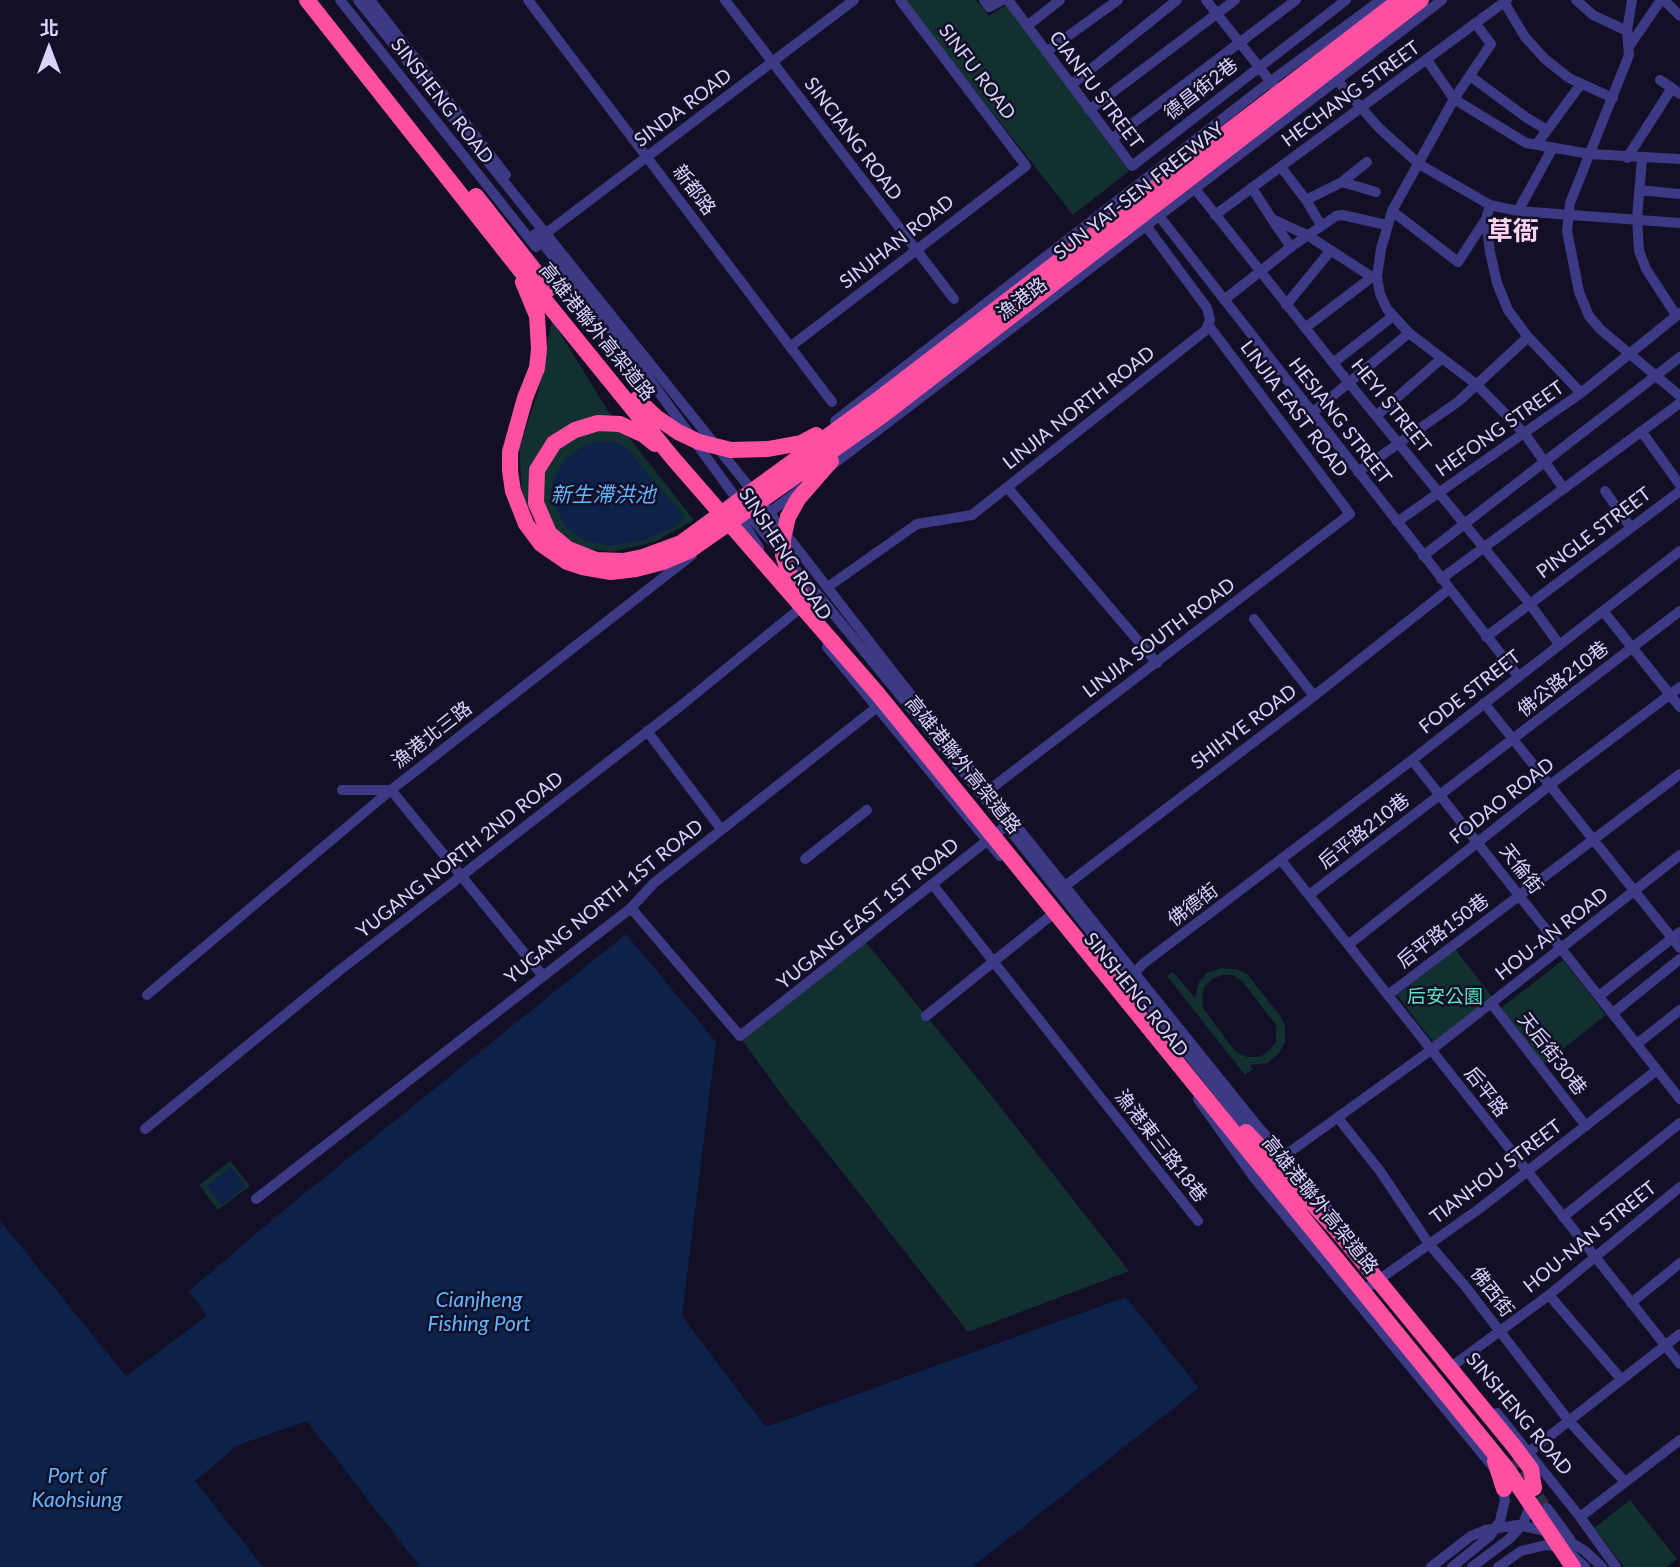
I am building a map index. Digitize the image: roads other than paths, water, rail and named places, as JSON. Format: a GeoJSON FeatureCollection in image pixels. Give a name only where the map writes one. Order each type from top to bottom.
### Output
{"type":"FeatureCollection","features":[{"type":"Feature","properties":{"kind":"highway","name":"SUN YAT-SEN FREEWAY"},"geometry":{"type":"LineString","coordinates":[[879,408],[1400,0]]}},
{"type":"Feature","properties":{"kind":"highway","name":"SUN YAT-SEN FREEWAY"},"geometry":{"type":"LineString","coordinates":[[879,408],[1421,0]]}},
{"type":"Feature","properties":{"kind":"highway","name":"高雄港聯外高架道路"},"geometry":{"type":"LineString","coordinates":[[311,1],[517,266],[671,456],[877,693],[1511,1465],[1583,1567]]}},
{"type":"Feature","properties":{"kind":"highway","name":"高雄港聯外高架道路"},"geometry":{"type":"LineString","coordinates":[[311,1],[637,399],[884,688],[1507,1469],[1573,1567]]}},
{"type":"Feature","properties":{"kind":"highway"},"geometry":{"type":"LineString","coordinates":[[517,266],[537,316],[539,349],[537,368],[525,398],[510,452],[513,491],[526,524],[541,544],[567,562],[592,570],[611,572],[663,562],[689,551],[879,408]]}},
{"type":"Feature","properties":{"kind":"highway"},"geometry":{"type":"LineString","coordinates":[[637,399],[656,417],[699,442],[749,452],[801,443],[879,408]]}},
{"type":"Feature","properties":{"kind":"highway"},"geometry":{"type":"LineString","coordinates":[[671,456],[644,435],[620,424],[598,423],[575,430],[554,443],[537,470],[536,503],[550,533],[568,549],[596,559],[633,559],[681,543],[879,408]]}},
{"type":"Feature","properties":{"kind":"highway"},"geometry":{"type":"LineString","coordinates":[[801,594],[783,555],[788,517],[798,499],[821,470],[879,408]]}},
{"type":"Feature","properties":{"kind":"highway"},"geometry":{"type":"LineString","coordinates":[[1208,1096],[1335,1228],[1514,1452],[1531,1469],[1534,1488]]}},
{"type":"Feature","properties":{"kind":"highway"},"geometry":{"type":"LineString","coordinates":[[1208,1096],[1259,1174],[1494,1460],[1504,1489]]}},
{"type":"Feature","properties":{"kind":"street","name":"SINSHENG ROAD"},"geometry":{"type":"LineString","coordinates":[[340,0],[752,487],[765,516],[1259,1128],[1529,1452],[1616,1567]]}},
{"type":"Feature","properties":{"kind":"street","name":"SINSHENG ROAD"},"geometry":{"type":"LineString","coordinates":[[349,0],[541,237]]}},
{"type":"Feature","properties":{"kind":"street","name":"SINSHENG ROAD"},"geometry":{"type":"LineString","coordinates":[[358,0],[541,237]]}},
{"type":"Feature","properties":{"kind":"street","name":"SINSHENG ROAD"},"geometry":{"type":"LineString","coordinates":[[369,0],[634,368],[744,515],[798,610],[1186,1084],[1255,1179],[1491,1462],[1504,1489]]}},
{"type":"Feature","properties":{"kind":"street","name":"新都路"},"geometry":{"type":"LineString","coordinates":[[528,0],[832,402]]}},
{"type":"Feature","properties":{"kind":"street","name":"SINCIANG ROAD"},"geometry":{"type":"LineString","coordinates":[[725,0],[954,299]]}},
{"type":"Feature","properties":{"kind":"street","name":"SINDA ROAD"},"geometry":{"type":"LineString","coordinates":[[541,237],[854,0]]}},
{"type":"Feature","properties":{"kind":"street","name":"SINFU ROAD"},"geometry":{"type":"LineString","coordinates":[[900,0],[1026,166]]}},
{"type":"Feature","properties":{"kind":"street"},"geometry":{"type":"LineString","coordinates":[[986,3],[1002,0]]}},
{"type":"Feature","properties":{"kind":"street","name":"CIANFU STREET"},"geometry":{"type":"LineString","coordinates":[[1007,0],[1132,166]]}},
{"type":"Feature","properties":{"kind":"street"},"geometry":{"type":"LineString","coordinates":[[1027,26],[1060,0]]}},
{"type":"Feature","properties":{"kind":"street"},"geometry":{"type":"LineString","coordinates":[[1046,52],[1118,0]]}},
{"type":"Feature","properties":{"kind":"street"},"geometry":{"type":"LineString","coordinates":[[1070,85],[1177,0]]}},
{"type":"Feature","properties":{"kind":"street"},"geometry":{"type":"LineString","coordinates":[[1206,0],[1271,81],[1292,115]]}},
{"type":"Feature","properties":{"kind":"street"},"geometry":{"type":"LineString","coordinates":[[1089,110],[1235,0]]}},
{"type":"Feature","properties":{"kind":"street"},"geometry":{"type":"LineString","coordinates":[[1112,139],[1296,0]]}},
{"type":"Feature","properties":{"kind":"street","name":"德昌街2巷"},"geometry":{"type":"LineString","coordinates":[[1132,166],[1346,0]]}},
{"type":"Feature","properties":{"kind":"street","name":"漁港路"},"geometry":{"type":"LineString","coordinates":[[733,500],[1271,81],[1381,0]]}},
{"type":"Feature","properties":{"kind":"street","name":"漁港路"},"geometry":{"type":"LineString","coordinates":[[765,516],[1442,0]]}},
{"type":"Feature","properties":{"kind":"street"},"geometry":{"type":"LineString","coordinates":[[1576,0],[1593,15],[1628,31]]}},
{"type":"Feature","properties":{"kind":"street"},"geometry":{"type":"LineString","coordinates":[[1632,0],[1628,31],[1629,55],[1570,203],[1569,244],[1583,304],[1589,316],[1600,329],[1680,396]]}},
{"type":"Feature","properties":{"kind":"street"},"geometry":{"type":"LineString","coordinates":[[1630,45],[1663,0],[1680,16]]}},
{"type":"Feature","properties":{"kind":"street"},"geometry":{"type":"LineString","coordinates":[[1505,1],[1525,37],[1545,59],[1569,78],[1613,98]]}},
{"type":"Feature","properties":{"kind":"street","name":"HECHANG STREET"},"geometry":{"type":"LineString","coordinates":[[1215,215],[1505,1]]}},
{"type":"Feature","properties":{"kind":"street"},"geometry":{"type":"LineString","coordinates":[[1475,23],[1491,44],[1454,99],[1392,211],[1375,277],[1380,294],[1393,316],[1409,333],[1476,383],[1524,433],[1564,489]]}},
{"type":"Feature","properties":{"kind":"street"},"geometry":{"type":"LineString","coordinates":[[1427,60],[1454,99],[1526,143],[1590,155],[1627,158],[1678,155]]}},
{"type":"Feature","properties":{"kind":"street"},"geometry":{"type":"LineString","coordinates":[[1471,76],[1547,130]]}},
{"type":"Feature","properties":{"kind":"street"},"geometry":{"type":"LineString","coordinates":[[1337,80],[1379,128],[1419,163],[1490,205],[1518,211],[1680,222]]}},
{"type":"Feature","properties":{"kind":"street"},"geometry":{"type":"LineString","coordinates":[[1627,158],[1676,91],[1660,80]]}},
{"type":"Feature","properties":{"kind":"street"},"geometry":{"type":"LineString","coordinates":[[1536,145],[1581,84]]}},
{"type":"Feature","properties":{"kind":"street"},"geometry":{"type":"LineString","coordinates":[[1518,211],[1552,149]]}},
{"type":"Feature","properties":{"kind":"street"},"geometry":{"type":"LineString","coordinates":[[1580,393],[1678,314],[1646,269],[1639,251],[1637,218],[1642,159]]}},
{"type":"Feature","properties":{"kind":"street"},"geometry":{"type":"LineString","coordinates":[[1306,200],[1342,181],[1367,162]]}},
{"type":"Feature","properties":{"kind":"street","name":"SINJHAN ROAD"},"geometry":{"type":"LineString","coordinates":[[790,347],[1026,166]]}},
{"type":"Feature","properties":{"kind":"street"},"geometry":{"type":"LineString","coordinates":[[1281,167],[1321,225]]}},
{"type":"Feature","properties":{"kind":"street"},"geometry":{"type":"LineString","coordinates":[[1342,181],[1376,192]]}},
{"type":"Feature","properties":{"kind":"street","name":"HESIANG STREET"},"geometry":{"type":"LineString","coordinates":[[1137,186],[1518,676]]}},
{"type":"Feature","properties":{"kind":"street"},"geometry":{"type":"LineString","coordinates":[[1252,188],[1291,247]]}},
{"type":"Feature","properties":{"kind":"street","name":"HEYI STREET"},"geometry":{"type":"LineString","coordinates":[[1196,190],[1438,494],[1530,604],[1559,644]]}},
{"type":"Feature","properties":{"kind":"street"},"geometry":{"type":"LineString","coordinates":[[1639,190],[1680,194]]}},
{"type":"Feature","properties":{"kind":"street"},"geometry":{"type":"LineString","coordinates":[[1124,196],[1208,308],[1209,326]]}},
{"type":"Feature","properties":{"kind":"street","name":"HEFONG STREET"},"geometry":{"type":"LineString","coordinates":[[1397,522],[1580,393],[1528,337],[1508,310],[1497,283],[1486,219],[1490,205]]}},
{"type":"Feature","properties":{"kind":"street"},"geometry":{"type":"LineString","coordinates":[[1392,211],[1458,262],[1486,219]]}},
{"type":"Feature","properties":{"kind":"street"},"geometry":{"type":"LineString","coordinates":[[1224,300],[1307,235],[1342,215],[1387,225]]}},
{"type":"Feature","properties":{"kind":"street"},"geometry":{"type":"LineString","coordinates":[[1272,219],[1307,235],[1375,277]]}},
{"type":"Feature","properties":{"kind":"street"},"geometry":{"type":"LineString","coordinates":[[1286,305],[1331,250]]}},
{"type":"Feature","properties":{"kind":"street"},"geometry":{"type":"LineString","coordinates":[[1305,328],[1375,277]]}},
{"type":"Feature","properties":{"kind":"street"},"geometry":{"type":"LineString","coordinates":[[1333,363],[1393,316]]}},
{"type":"Feature","properties":{"kind":"street","name":"LINJIA NORTH ROAD"},"geometry":{"type":"LineString","coordinates":[[829,586],[917,524],[972,515],[1209,326]]}},
{"type":"Feature","properties":{"kind":"street","name":"LINJIA EAST ROAD"},"geometry":{"type":"LineString","coordinates":[[1209,326],[1350,514]]}},
{"type":"Feature","properties":{"kind":"street"},"geometry":{"type":"LineString","coordinates":[[1312,413],[1409,333]]}},
{"type":"Feature","properties":{"kind":"street"},"geometry":{"type":"LineString","coordinates":[[1358,472],[1459,401],[1528,337]]}},
{"type":"Feature","properties":{"kind":"street"},"geometry":{"type":"LineString","coordinates":[[1423,556],[1680,357]]}},
{"type":"Feature","properties":{"kind":"street"},"geometry":{"type":"LineString","coordinates":[[1376,416],[1443,358]]}},
{"type":"Feature","properties":{"kind":"street"},"geometry":{"type":"LineString","coordinates":[[1441,579],[1680,403]]}},
{"type":"Feature","properties":{"kind":"street"},"geometry":{"type":"LineString","coordinates":[[1642,432],[1680,485]]}},
{"type":"Feature","properties":{"kind":"street"},"geometry":{"type":"LineString","coordinates":[[1007,487],[1157,663]]}},
{"type":"Feature","properties":{"kind":"street"},"geometry":{"type":"LineString","coordinates":[[1605,491],[1630,528]]}},
{"type":"Feature","properties":{"kind":"street","name":"PINGLE STREET"},"geometry":{"type":"LineString","coordinates":[[1486,637],[1680,491]]}},
{"type":"Feature","properties":{"kind":"street","name":"LINJIA SOUTH ROAD"},"geometry":{"type":"LineString","coordinates":[[991,788],[1350,514]]}},
{"type":"Feature","properties":{"kind":"street","name":"SINSHENG ROAD"},"geometry":{"type":"LineString","coordinates":[[744,515],[765,516],[829,586],[903,686],[991,788],[1012,821]]}},
{"type":"Feature","properties":{"kind":"street","name":"漁港北三路"},"geometry":{"type":"LineString","coordinates":[[147,995],[391,790],[744,515]]}},
{"type":"Feature","properties":{"kind":"street","name":"FODE STREET"},"geometry":{"type":"LineString","coordinates":[[1281,860],[1680,551]]}},
{"type":"Feature","properties":{"kind":"street","name":"SHIHYE ROAD"},"geometry":{"type":"LineString","coordinates":[[1065,886],[1449,589]]}},
{"type":"Feature","properties":{"kind":"street","name":"YUGANG NORTH 2ND ROAD"},"geometry":{"type":"LineString","coordinates":[[145,1129],[340,970],[798,610]]}},
{"type":"Feature","properties":{"kind":"street"},"geometry":{"type":"LineString","coordinates":[[1603,611],[1680,707]]}},
{"type":"Feature","properties":{"kind":"street","name":"佛公路210巷"},"geometry":{"type":"LineString","coordinates":[[1441,795],[1680,611]]}},
{"type":"Feature","properties":{"kind":"street"},"geometry":{"type":"LineString","coordinates":[[1254,619],[1314,696]]}},
{"type":"Feature","properties":{"kind":"street","name":"YUGANG NORTH 1ST ROAD"},"geometry":{"type":"LineString","coordinates":[[256,1199],[631,908],[654,883],[903,686]]}},
{"type":"Feature","properties":{"kind":"street","name":"FODAO ROAD"},"geometry":{"type":"LineString","coordinates":[[1348,945],[1550,785],[1680,687]]}},
{"type":"Feature","properties":{"kind":"street"},"geometry":{"type":"LineString","coordinates":[[1484,703],[1635,891],[1676,935],[1680,948]]}},
{"type":"Feature","properties":{"kind":"street"},"geometry":{"type":"LineString","coordinates":[[647,731],[721,829]]}},
{"type":"Feature","properties":{"kind":"street","name":"天倫街"},"geometry":{"type":"LineString","coordinates":[[1412,760],[1680,1099]]}},
{"type":"Feature","properties":{"kind":"street","name":"后平路150巷"},"geometry":{"type":"LineString","coordinates":[[1388,995],[1680,774]]}},
{"type":"Feature","properties":{"kind":"street"},"geometry":{"type":"LineString","coordinates":[[342,790],[391,790],[543,976]]}},
{"type":"Feature","properties":{"kind":"street","name":"后平路210巷"},"geometry":{"type":"LineString","coordinates":[[1310,895],[1441,795]]}},
{"type":"Feature","properties":{"kind":"street"},"geometry":{"type":"LineString","coordinates":[[805,859],[867,810]]}},
{"type":"Feature","properties":{"kind":"street","name":"YUGANG EAST 1ST ROAD"},"geometry":{"type":"LineString","coordinates":[[631,908],[740,1037],[1012,821]]}},
{"type":"Feature","properties":{"kind":"street","name":"HOU-AN ROAD"},"geometry":{"type":"LineString","coordinates":[[1275,1163],[1431,1050],[1680,855]]}},
{"type":"Feature","properties":{"kind":"street","name":"后平路"},"geometry":{"type":"LineString","coordinates":[[1281,860],[1680,1364]]}},
{"type":"Feature","properties":{"kind":"street","name":"佛德街"},"geometry":{"type":"LineString","coordinates":[[1134,974],[1281,860]]}},
{"type":"Feature","properties":{"kind":"street","name":"漁港東三路18巷"},"geometry":{"type":"LineString","coordinates":[[933,885],[1198,1221]]}},
{"type":"Feature","properties":{"kind":"street"},"geometry":{"type":"LineString","coordinates":[[926,1016],[1049,917]]}},
{"type":"Feature","properties":{"kind":"street"},"geometry":{"type":"LineString","coordinates":[[1599,996],[1676,935]]}},
{"type":"Feature","properties":{"kind":"street"},"geometry":{"type":"LineString","coordinates":[[1613,1013],[1680,959]]}},
{"type":"Feature","properties":{"kind":"street","name":"SINSHENG ROAD"},"geometry":{"type":"LineString","coordinates":[[1134,974],[1275,1163],[1361,1272],[1369,1287],[1514,1452]]}},
{"type":"Feature","properties":{"kind":"street","name":"天后街30巷"},"geometry":{"type":"LineString","coordinates":[[1491,1003],[1586,1126]]}},
{"type":"Feature","properties":{"kind":"street"},"geometry":{"type":"LineString","coordinates":[[1637,1044],[1680,1010]]}},
{"type":"Feature","properties":{"kind":"street","name":"TIANHOU STREET"},"geometry":{"type":"LineString","coordinates":[[1354,1298],[1527,1172],[1657,1070]]}},
{"type":"Feature","properties":{"kind":"street","name":"佛西街"},"geometry":{"type":"LineString","coordinates":[[1338,1118],[1380,1171],[1429,1244],[1465,1286],[1569,1421],[1625,1482]]}},
{"type":"Feature","properties":{"kind":"street"},"geometry":{"type":"LineString","coordinates":[[1563,1217],[1680,1123]]}},
{"type":"Feature","properties":{"kind":"street","name":"HOU-NAN STREET"},"geometry":{"type":"LineString","coordinates":[[1455,1364],[1549,1295],[1678,1192]]}},
{"type":"Feature","properties":{"kind":"street"},"geometry":{"type":"LineString","coordinates":[[1631,1303],[1680,1263]]}},
{"type":"Feature","properties":{"kind":"street","name":"SINSHENG ROAD"},"geometry":{"type":"LineString","coordinates":[[1368,1315],[1369,1287]]}},
{"type":"Feature","properties":{"kind":"street"},"geometry":{"type":"LineString","coordinates":[[1549,1295],[1621,1379]]}},
{"type":"Feature","properties":{"kind":"street"},"geometry":{"type":"LineString","coordinates":[[1472,1567],[1509,1539],[1523,1524],[1530,1510],[1534,1475],[1529,1452],[1680,1334]]}},
{"type":"Feature","properties":{"kind":"street"},"geometry":{"type":"LineString","coordinates":[[1580,1517],[1680,1440]]}},
{"type":"Feature","properties":{"kind":"street"},"geometry":{"type":"LineString","coordinates":[[1451,1567],[1490,1536],[1500,1521],[1505,1500],[1504,1489]]}},
{"type":"Feature","properties":{"kind":"street"},"geometry":{"type":"LineString","coordinates":[[1547,1507],[1591,1567]]}},
{"type":"Feature","properties":{"kind":"street"},"geometry":{"type":"LineString","coordinates":[[1431,1567],[1471,1536],[1486,1530],[1518,1525],[1562,1537],[1585,1551],[1602,1567]]}},
{"type":"Feature","properties":{"kind":"street"},"geometry":{"type":"LineString","coordinates":[[1498,1567],[1521,1551],[1546,1545],[1564,1548],[1583,1567]]}},
{"type":"Feature","properties":{"kind":"water","name":"新生滯洪池"},"geometry":{"type":"Polygon","coordinates":[[[595,442],[616,442],[627,449],[685,517],[674,527],[643,540],[610,546],[583,540],[565,526],[554,504],[552,481],[565,459],[583,446],[595,442]]]}},
{"type":"Feature","properties":{"kind":"water","name":"Cianjheng Fishing Port"},"geometry":{"type":"Polygon","coordinates":[[[626,934],[716,1042],[682,1316],[766,1427],[1126,1297],[1199,1388],[972,1567],[420,1567],[307,1421],[238,1445],[195,1481],[263,1567],[0,1567],[0,1221],[126,1376],[207,1316],[189,1291],[273,1219],[626,934]]]}},
{"type":"Feature","properties":{"kind":"water"},"geometry":{"type":"Polygon","coordinates":[[[231,1167],[246,1186],[222,1205],[207,1186],[231,1167]]]}},
{"type":"Feature","properties":{"kind":"tunnel"},"geometry":{"type":"LineString","coordinates":[[1514,1459],[1547,1508]]}},
{"type":"Feature","properties":{"kind":"district","name":"草衙"},"geometry":{"type":"Point","coordinates":[1513,232]}},
{"type":"Feature","properties":{"kind":"park label","name":"后安公園"},"geometry":{"type":"Point","coordinates":[1445,997]}},
{"type":"Feature","properties":{"kind":"water label","name":"Port of Kaohsiung"},"geometry":{"type":"Point","coordinates":[77,1488]}}]}
